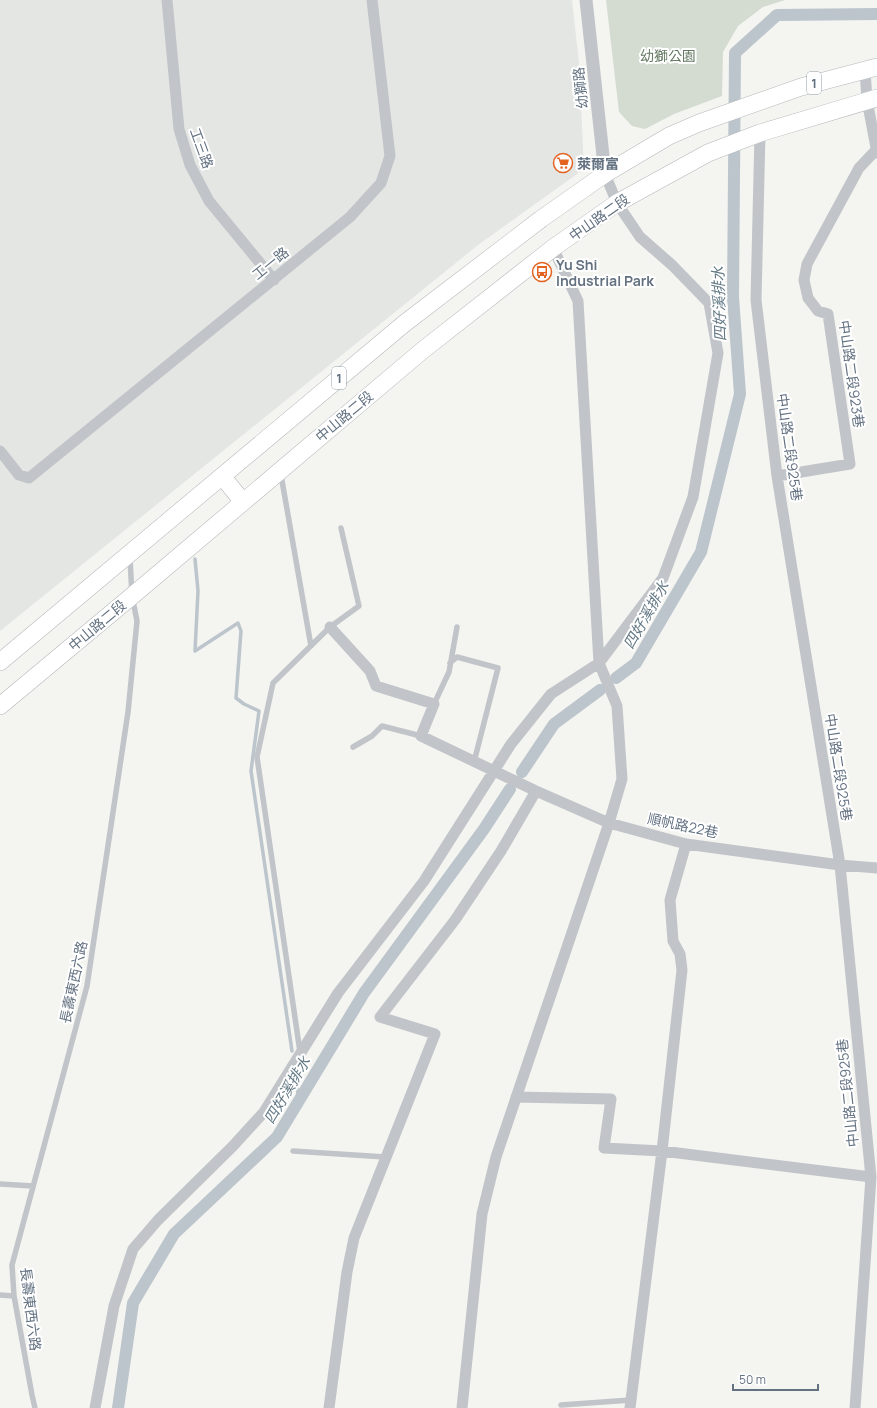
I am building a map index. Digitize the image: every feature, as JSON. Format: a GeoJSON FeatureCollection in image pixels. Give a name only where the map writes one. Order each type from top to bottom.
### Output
{"type":"FeatureCollection","features":[{"type":"Feature","properties":{"kind":"main road","name":"1"},"geometry":{"type":"LineString","coordinates":[[0,662],[405,323],[546,215],[605,174],[669,136],[699,123],[801,87],[871,69]]}},
{"type":"Feature","properties":{"kind":"main road","name":"1"},"geometry":{"type":"LineString","coordinates":[[760,133],[872,99]]}},
{"type":"Feature","properties":{"kind":"main road","name":"中山路二段"},"geometry":{"type":"LineString","coordinates":[[0,706],[422,350],[553,248],[617,203],[646,186],[708,153],[760,133]]}},
{"type":"Feature","properties":{"kind":"main road"},"geometry":{"type":"LineString","coordinates":[[222,476],[243,502]]}},
{"type":"Feature","properties":{"kind":"street","name":"工三路"},"geometry":{"type":"LineString","coordinates":[[167,0],[179,129],[190,165],[209,201],[274,280]]}},
{"type":"Feature","properties":{"kind":"street","name":"工一路"},"geometry":{"type":"LineString","coordinates":[[0,451],[18,474],[29,478],[350,217],[381,183],[390,156],[372,0]]}},
{"type":"Feature","properties":{"kind":"street","name":"幼獅路"},"geometry":{"type":"LineString","coordinates":[[586,0],[605,174]]}},
{"type":"Feature","properties":{"kind":"street"},"geometry":{"type":"LineString","coordinates":[[871,69],[877,151]]}},
{"type":"Feature","properties":{"kind":"street","name":"中山路二段925巷"},"geometry":{"type":"LineString","coordinates":[[760,133],[756,300],[777,476],[840,865],[871,1177],[855,1408]]}},
{"type":"Feature","properties":{"kind":"street","name":"中山路二段923巷"},"geometry":{"type":"LineString","coordinates":[[777,476],[850,464],[828,314],[818,311],[808,298],[804,280],[808,264],[859,168],[877,151]]}},
{"type":"Feature","properties":{"kind":"street"},"geometry":{"type":"LineString","coordinates":[[95,1408],[114,1306],[133,1249],[158,1220],[233,1146],[264,1112],[338,993],[424,881],[511,744],[551,694],[599,663],[663,578],[693,497],[718,353],[708,303],[672,265],[640,237],[617,203],[605,174]]}},
{"type":"Feature","properties":{"kind":"street"},"geometry":{"type":"LineString","coordinates":[[462,1408],[482,1214],[496,1157],[609,823],[622,779],[617,706],[599,663],[578,301],[553,248]]}},
{"type":"Feature","properties":{"kind":"street"},"geometry":{"type":"LineString","coordinates":[[330,627],[370,671],[376,686],[434,704],[421,736]]}},
{"type":"Feature","properties":{"kind":"street","name":"順帆路22巷"},"geometry":{"type":"LineString","coordinates":[[421,736],[536,791],[609,823],[686,844],[840,865],[877,868]]}},
{"type":"Feature","properties":{"kind":"street"},"geometry":{"type":"LineString","coordinates":[[329,1408],[347,1272],[354,1238],[435,1034],[380,1017],[455,920],[501,850],[536,791]]}},
{"type":"Feature","properties":{"kind":"street"},"geometry":{"type":"LineString","coordinates":[[631,1404],[682,970],[680,954],[673,941],[670,900],[686,844]]}},
{"type":"Feature","properties":{"kind":"street"},"geometry":{"type":"LineString","coordinates":[[516,1097],[611,1099],[604,1148],[662,1150],[871,1177]]}},
{"type":"Feature","properties":{"kind":"lane"},"geometry":{"type":"LineString","coordinates":[[280,471],[311,646]]}},
{"type":"Feature","properties":{"kind":"lane"},"geometry":{"type":"LineString","coordinates":[[300,1054],[258,757],[273,683],[330,627],[359,606],[341,528]]}},
{"type":"Feature","properties":{"kind":"lane","name":"長壽東西六路"},"geometry":{"type":"LineString","coordinates":[[35,1408],[14,1296],[12,1265],[87,986],[128,712],[137,620],[132,596],[130,553]]}},
{"type":"Feature","properties":{"kind":"lane"},"geometry":{"type":"LineString","coordinates":[[434,704],[449,672],[457,627]]}},
{"type":"Feature","properties":{"kind":"lane"},"geometry":{"type":"LineString","coordinates":[[450,663],[457,657],[498,668],[474,762]]}},
{"type":"Feature","properties":{"kind":"lane"},"geometry":{"type":"LineString","coordinates":[[353,747],[372,736],[382,726],[421,736]]}},
{"type":"Feature","properties":{"kind":"lane"},"geometry":{"type":"LineString","coordinates":[[293,1151],[385,1157]]}},
{"type":"Feature","properties":{"kind":"lane"},"geometry":{"type":"LineString","coordinates":[[0,1184],[33,1186]]}},
{"type":"Feature","properties":{"kind":"lane"},"geometry":{"type":"LineString","coordinates":[[0,1295],[14,1296]]}},
{"type":"Feature","properties":{"kind":"lane"},"geometry":{"type":"LineString","coordinates":[[561,1405],[631,1404]]}},
{"type":"Feature","properties":{"kind":"shaded area"},"geometry":{"type":"Polygon","coordinates":[[[0,0],[572,0],[579,63],[584,169],[478,245],[0,631],[0,0]]]}},
{"type":"Feature","properties":{"kind":"green space","name":"幼獅公園"},"geometry":{"type":"Polygon","coordinates":[[[606,0],[785,0],[763,7],[738,26],[723,52],[722,96],[674,114],[645,129],[632,126],[619,112],[606,0]]]}},
{"type":"Feature","properties":{"kind":"waterway","name":"四好溪排水"},"geometry":{"type":"LineString","coordinates":[[616,678],[636,663],[701,552],[740,394],[733,297],[735,53],[777,15],[877,14]]}},
{"type":"Feature","properties":{"kind":"waterway"},"geometry":{"type":"LineString","coordinates":[[195,559],[198,591],[195,651],[238,623],[241,631],[236,698],[244,704],[259,711],[251,771],[292,1051]]}},
{"type":"Feature","properties":{"kind":"waterway","name":"四好溪排水"},"geometry":{"type":"LineString","coordinates":[[522,772],[554,724],[600,690]]}},
{"type":"Feature","properties":{"kind":"waterway","name":"四好溪排水"},"geometry":{"type":"LineString","coordinates":[[118,1408],[133,1303],[174,1234],[277,1137],[364,993],[484,829],[510,789]]}},
{"type":"Feature","properties":{"kind":"waterway"},"geometry":{"type":"LineString","coordinates":[[296,1079],[299,1101]]}},
{"type":"Feature","properties":{"kind":"place","name":"萊爾富"},"geometry":{"type":"Point","coordinates":[563,163]}},
{"type":"Feature","properties":{"kind":"place","name":"Yu Shi Industrial Park"},"geometry":{"type":"Point","coordinates":[542,272]}}]}
